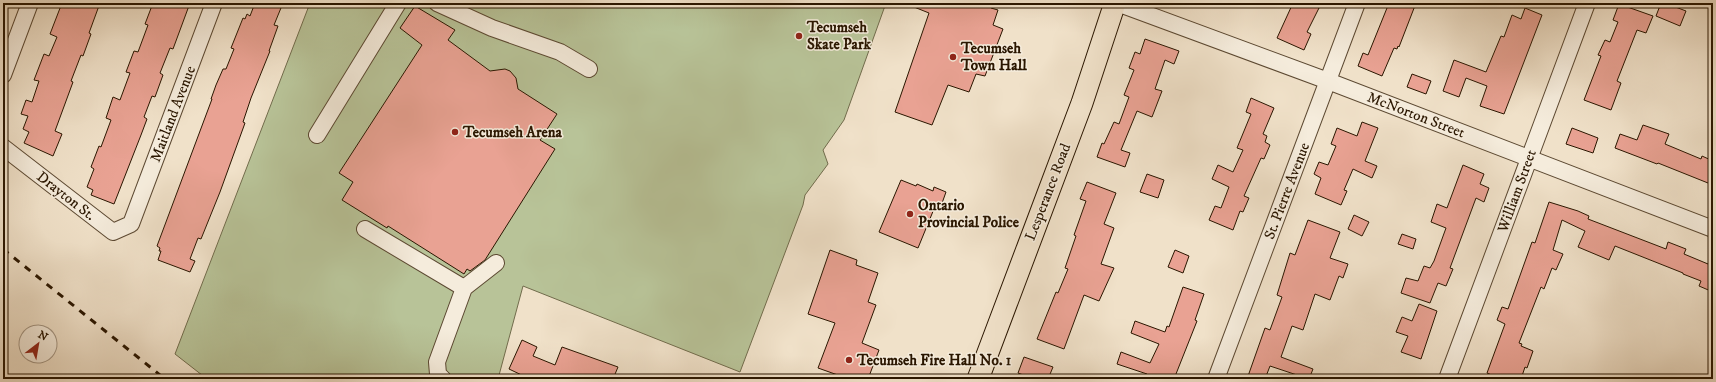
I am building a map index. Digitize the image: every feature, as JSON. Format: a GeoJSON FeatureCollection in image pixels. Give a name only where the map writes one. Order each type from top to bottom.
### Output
{"type":"FeatureCollection","features":[{"type":"Feature","properties":{"kind":"main road","name":"Lesperance Road"},"geometry":{"type":"LineString","coordinates":[[978,379],[1082,103],[1116,3]]}},
{"type":"Feature","properties":{"kind":"street"},"geometry":{"type":"LineString","coordinates":[[3,75],[30,3]]}},
{"type":"Feature","properties":{"kind":"street","name":"Maitland Avenue"},"geometry":{"type":"LineString","coordinates":[[131,224],[214,3]]}},
{"type":"Feature","properties":{"kind":"street"},"geometry":{"type":"LineString","coordinates":[[317,135],[398,3]]}},
{"type":"Feature","properties":{"kind":"street"},"geometry":{"type":"LineString","coordinates":[[437,3],[492,28],[560,52],[590,69]]}},
{"type":"Feature","properties":{"kind":"street","name":"McNorton Street"},"geometry":{"type":"LineString","coordinates":[[1116,3],[1328,81],[1713,229]]}},
{"type":"Feature","properties":{"kind":"street","name":"St. Pierre Avenue"},"geometry":{"type":"LineString","coordinates":[[1216,379],[1357,3]]}},
{"type":"Feature","properties":{"kind":"street","name":"William Street"},"geometry":{"type":"LineString","coordinates":[[1447,379],[1587,3]]}},
{"type":"Feature","properties":{"kind":"street","name":"Drayton St."},"geometry":{"type":"LineString","coordinates":[[3,147],[113,232],[131,224]]}},
{"type":"Feature","properties":{"kind":"street"},"geometry":{"type":"LineString","coordinates":[[365,229],[464,288]]}},
{"type":"Feature","properties":{"kind":"street"},"geometry":{"type":"LineString","coordinates":[[443,379],[438,374],[437,362],[464,288],[496,264]]}},
{"type":"Feature","properties":{"kind":"green space"},"geometry":{"type":"Polygon","coordinates":[[[310,3],[886,3],[844,120],[823,150],[828,164],[805,195],[803,205],[740,372],[523,286],[498,379],[207,379],[175,354],[310,3]]]}},
{"type":"Feature","properties":{"kind":"building"},"geometry":{"type":"Polygon","coordinates":[[[62,3],[100,3],[89,33],[91,34],[83,56],[81,55],[71,81],[73,82],[55,131],[62,134],[53,156],[24,143],[29,132],[23,129],[28,116],[21,114],[26,100],[32,102],[39,81],[34,80],[44,54],[49,56],[57,37],[50,34],[62,3]]]}},
{"type":"Feature","properties":{"kind":"building"},"geometry":{"type":"Polygon","coordinates":[[[153,3],[190,3],[173,49],[170,48],[160,73],[163,75],[155,97],[152,96],[144,117],[147,119],[114,204],[91,195],[93,190],[87,187],[94,169],[91,167],[99,146],[101,147],[111,120],[106,118],[113,97],[120,100],[130,73],[126,72],[134,51],[138,52],[148,25],[145,24],[153,3]]]}},
{"type":"Feature","properties":{"kind":"building"},"geometry":{"type":"Polygon","coordinates":[[[255,3],[283,3],[274,25],[278,26],[270,51],[251,98],[243,122],[245,123],[220,192],[201,239],[198,238],[190,259],[195,261],[190,272],[158,260],[161,251],[159,251],[160,248],[157,246],[216,85],[223,69],[226,69],[234,49],[231,48],[243,18],[245,19],[247,14],[250,16],[255,3]]]}},
{"type":"Feature","properties":{"kind":"building","name":"Tecumseh Town Hall"},"geometry":{"type":"Polygon","coordinates":[[[904,3],[993,3],[991,8],[998,10],[993,25],[1003,29],[985,76],[976,74],[969,92],[948,85],[932,125],[895,112],[929,13],[904,3]]]}},
{"type":"Feature","properties":{"kind":"building"},"geometry":{"type":"Polygon","coordinates":[[[1293,3],[1308,3],[1319,8],[1307,32],[1311,34],[1304,50],[1277,38],[1293,3]]]}},
{"type":"Feature","properties":{"kind":"building"},"geometry":{"type":"Polygon","coordinates":[[[1389,3],[1416,3],[1399,47],[1398,46],[1397,49],[1394,48],[1382,76],[1358,66],[1363,53],[1368,55],[1389,3]]]}},
{"type":"Feature","properties":{"kind":"building"},"geometry":{"type":"Polygon","coordinates":[[[1661,3],[1665,3],[1686,11],[1680,26],[1656,16],[1661,3]]]}},
{"type":"Feature","properties":{"kind":"building"},"geometry":{"type":"Polygon","coordinates":[[[1619,4],[1653,16],[1646,33],[1637,30],[1617,81],[1621,83],[1611,110],[1584,100],[1601,56],[1598,55],[1605,40],[1610,42],[1618,22],[1613,20],[1619,4]]]}},
{"type":"Feature","properties":{"kind":"building","name":"Tecumseh Arena"},"geometry":{"type":"Polygon","coordinates":[[[415,6],[455,30],[448,40],[490,71],[505,69],[510,71],[516,78],[518,89],[557,114],[540,140],[555,149],[485,260],[470,271],[467,269],[464,274],[388,226],[387,228],[342,200],[353,182],[339,173],[422,45],[400,28],[415,6]]]}},
{"type":"Feature","properties":{"kind":"building"},"geometry":{"type":"Polygon","coordinates":[[[1525,8],[1542,15],[1504,114],[1480,106],[1487,86],[1466,78],[1459,97],[1443,91],[1454,60],[1486,72],[1501,36],[1504,37],[1512,15],[1521,19],[1525,8]]]}},
{"type":"Feature","properties":{"kind":"building"},"geometry":{"type":"Polygon","coordinates":[[[1145,39],[1179,51],[1174,64],[1165,60],[1155,89],[1162,91],[1152,117],[1137,111],[1121,150],[1130,153],[1125,167],[1097,157],[1102,143],[1104,144],[1114,122],[1119,124],[1129,97],[1124,95],[1134,70],[1129,68],[1135,52],[1140,54],[1145,39]]]}},
{"type":"Feature","properties":{"kind":"building"},"geometry":{"type":"Polygon","coordinates":[[[1412,74],[1431,81],[1426,94],[1407,87],[1412,74]]]}},
{"type":"Feature","properties":{"kind":"building"},"geometry":{"type":"Polygon","coordinates":[[[1251,98],[1274,108],[1263,134],[1267,136],[1265,142],[1270,145],[1264,159],[1261,158],[1244,196],[1249,198],[1243,212],[1240,211],[1233,230],[1209,220],[1215,206],[1221,208],[1229,187],[1212,179],[1218,165],[1233,172],[1243,150],[1237,148],[1251,114],[1246,112],[1251,98]]]}},
{"type":"Feature","properties":{"kind":"building"},"geometry":{"type":"Polygon","coordinates":[[[1362,122],[1378,128],[1365,161],[1377,166],[1372,178],[1353,169],[1344,190],[1347,191],[1341,205],[1315,194],[1321,178],[1314,174],[1319,162],[1328,165],[1336,146],[1331,144],[1337,128],[1357,136],[1362,122]]]}},
{"type":"Feature","properties":{"kind":"building"},"geometry":{"type":"Polygon","coordinates":[[[1643,125],[1669,134],[1665,144],[1701,159],[1702,156],[1713,161],[1713,185],[1615,148],[1620,134],[1637,140],[1643,125]]]}},
{"type":"Feature","properties":{"kind":"building"},"geometry":{"type":"Polygon","coordinates":[[[1572,128],[1598,138],[1593,153],[1566,144],[1572,128]]]}},
{"type":"Feature","properties":{"kind":"building"},"geometry":{"type":"Polygon","coordinates":[[[1463,165],[1484,174],[1480,184],[1489,188],[1484,202],[1476,198],[1450,268],[1453,269],[1446,286],[1438,283],[1430,303],[1401,293],[1406,278],[1418,281],[1424,266],[1430,268],[1434,261],[1446,228],[1431,222],[1437,204],[1447,208],[1463,165]]]}},
{"type":"Feature","properties":{"kind":"building"},"geometry":{"type":"Polygon","coordinates":[[[1147,174],[1164,180],[1158,198],[1140,192],[1147,174]]]}},
{"type":"Feature","properties":{"kind":"building","name":"Ontario Provincial Police"},"geometry":{"type":"Polygon","coordinates":[[[901,180],[916,186],[917,184],[933,191],[934,187],[946,192],[941,206],[936,204],[918,248],[879,232],[901,180]]]}},
{"type":"Feature","properties":{"kind":"building"},"geometry":{"type":"Polygon","coordinates":[[[1087,182],[1116,193],[1104,224],[1114,228],[1101,264],[1114,268],[1099,301],[1084,295],[1064,349],[1037,339],[1056,292],[1058,293],[1068,269],[1065,268],[1076,236],[1074,235],[1086,201],[1080,199],[1087,182]]]}},
{"type":"Feature","properties":{"kind":"building"},"geometry":{"type":"Polygon","coordinates":[[[1549,202],[1578,211],[1589,216],[1588,219],[1666,249],[1668,242],[1686,249],[1684,254],[1708,264],[1713,253],[1713,292],[1699,286],[1701,281],[1615,246],[1609,260],[1578,247],[1585,231],[1562,220],[1553,250],[1563,254],[1556,270],[1552,268],[1544,289],[1541,287],[1519,343],[1522,344],[1521,346],[1533,351],[1527,368],[1525,367],[1521,379],[1501,379],[1487,373],[1505,324],[1497,320],[1502,307],[1508,309],[1532,242],[1535,243],[1549,202]]]}},
{"type":"Feature","properties":{"kind":"building"},"geometry":{"type":"Polygon","coordinates":[[[1354,215],[1369,222],[1362,236],[1348,229],[1354,215]]]}},
{"type":"Feature","properties":{"kind":"building"},"geometry":{"type":"Polygon","coordinates":[[[1308,220],[1340,232],[1330,258],[1348,264],[1343,278],[1339,276],[1330,300],[1315,294],[1303,330],[1292,326],[1281,357],[1313,369],[1309,379],[1270,366],[1265,379],[1247,379],[1265,328],[1270,330],[1282,297],[1277,295],[1290,253],[1295,255],[1308,220]]]}},
{"type":"Feature","properties":{"kind":"building"},"geometry":{"type":"Polygon","coordinates":[[[1402,234],[1416,239],[1413,249],[1398,244],[1402,234]]]}},
{"type":"Feature","properties":{"kind":"building"},"geometry":{"type":"Polygon","coordinates":[[[830,250],[857,260],[856,265],[878,273],[868,302],[876,305],[862,343],[879,350],[868,379],[849,379],[818,368],[835,323],[808,314],[830,250]]]}},
{"type":"Feature","properties":{"kind":"building"},"geometry":{"type":"Polygon","coordinates":[[[1175,250],[1189,256],[1183,273],[1168,267],[1175,250]]]}},
{"type":"Feature","properties":{"kind":"building"},"geometry":{"type":"Polygon","coordinates":[[[1183,287],[1204,294],[1195,320],[1197,321],[1174,379],[1145,379],[1147,374],[1117,364],[1121,352],[1150,363],[1159,344],[1131,333],[1135,321],[1165,332],[1167,326],[1169,327],[1183,287]]]}},
{"type":"Feature","properties":{"kind":"building"},"geometry":{"type":"Polygon","coordinates":[[[1419,304],[1437,311],[1421,359],[1401,352],[1408,336],[1396,332],[1402,317],[1412,321],[1419,304]]]}},
{"type":"Feature","properties":{"kind":"building"},"geometry":{"type":"Polygon","coordinates":[[[522,340],[537,347],[533,356],[555,365],[562,347],[618,367],[613,379],[530,379],[509,369],[522,340]]]}},
{"type":"Feature","properties":{"kind":"building"},"geometry":{"type":"Polygon","coordinates":[[[1024,357],[1053,367],[1048,379],[1034,379],[1018,373],[1024,357]]]}},
{"type":"Feature","properties":{"kind":"railway"},"geometry":{"type":"LineString","coordinates":[[3,249],[165,379]]}},
{"type":"Feature","properties":{"kind":"place","name":"Tecumseh Skate Park"},"geometry":{"type":"Point","coordinates":[799,36]}},
{"type":"Feature","properties":{"kind":"place","name":"Tecumseh Town Hall"},"geometry":{"type":"Point","coordinates":[953,57]}},
{"type":"Feature","properties":{"kind":"place","name":"Tecumseh Arena"},"geometry":{"type":"Point","coordinates":[455,132]}},
{"type":"Feature","properties":{"kind":"place","name":"Ontario Provincial Police"},"geometry":{"type":"Point","coordinates":[910,214]}},
{"type":"Feature","properties":{"kind":"place","name":"Tecumseh Fire Hall No. 1"},"geometry":{"type":"Point","coordinates":[849,360]}}]}
